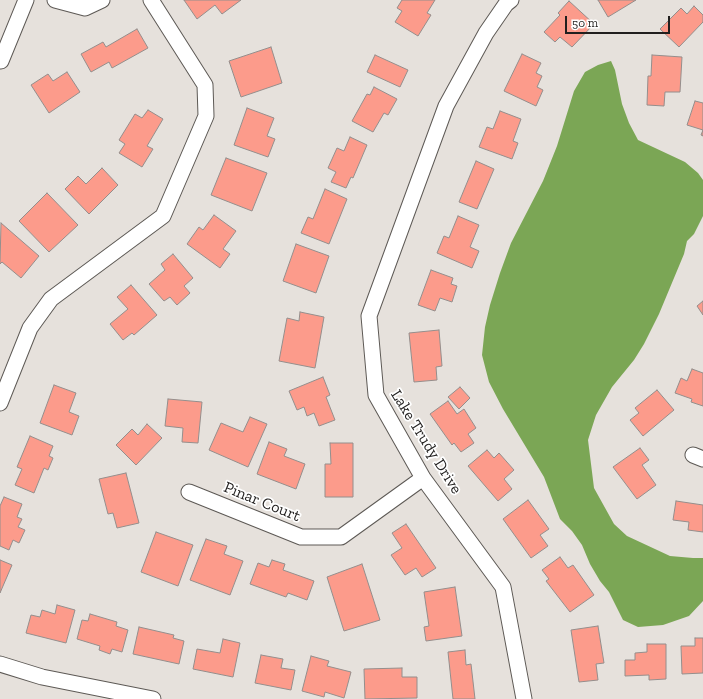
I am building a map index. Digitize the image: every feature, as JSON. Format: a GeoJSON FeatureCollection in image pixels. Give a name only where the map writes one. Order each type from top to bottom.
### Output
{"type":"FeatureCollection","features":[{"type":"Feature","properties":{"kind":"street"},"geometry":{"type":"LineString","coordinates":[[1,60],[26,0]]}},
{"type":"Feature","properties":{"kind":"street"},"geometry":{"type":"LineString","coordinates":[[56,0],[85,8],[102,0]]}},
{"type":"Feature","properties":{"kind":"street"},"geometry":{"type":"LineString","coordinates":[[0,403],[30,328],[51,299],[163,216],[206,116],[205,85],[151,0]]}},
{"type":"Feature","properties":{"kind":"street","name":"Lake Trudy Drive"},"geometry":{"type":"LineString","coordinates":[[510,0],[486,33],[446,106],[369,316],[376,395],[423,478],[503,587],[524,699]]}},
{"type":"Feature","properties":{"kind":"street","name":"Pinar Court"},"geometry":{"type":"LineString","coordinates":[[189,492],[300,537],[342,537],[423,478]]}},
{"type":"Feature","properties":{"kind":"street"},"geometry":{"type":"LineString","coordinates":[[0,664],[42,677],[153,699]]}},
{"type":"Feature","properties":{"kind":"shaded area"},"geometry":{"type":"Polygon","coordinates":[[[611,61],[615,70],[622,104],[629,123],[638,140],[685,162],[698,173],[703,180],[703,216],[694,234],[687,241],[684,254],[659,314],[644,344],[634,360],[612,387],[596,415],[588,440],[594,488],[614,524],[627,536],[670,556],[703,558],[703,601],[689,616],[663,625],[638,627],[623,620],[609,592],[600,581],[590,564],[582,545],[572,531],[560,519],[544,477],[503,409],[489,382],[482,355],[485,327],[500,273],[511,243],[543,181],[557,146],[574,91],[585,72],[598,65],[611,61]]]}},
{"type":"Feature","properties":{"kind":"building"},"geometry":{"type":"Polygon","coordinates":[[[184,0],[241,0],[222,14],[215,5],[197,19],[184,0]]]}},
{"type":"Feature","properties":{"kind":"building"},"geometry":{"type":"Polygon","coordinates":[[[402,0],[435,0],[427,13],[431,15],[418,36],[395,22],[402,11],[397,8],[402,0]]]}},
{"type":"Feature","properties":{"kind":"building"},"geometry":{"type":"Polygon","coordinates":[[[598,0],[636,0],[608,17],[598,0]]]}},
{"type":"Feature","properties":{"kind":"building"},"geometry":{"type":"Polygon","coordinates":[[[569,1],[594,24],[572,47],[560,37],[555,42],[544,32],[560,15],[558,13],[569,1]]]}},
{"type":"Feature","properties":{"kind":"building"},"geometry":{"type":"Polygon","coordinates":[[[694,6],[703,15],[703,22],[679,47],[660,29],[681,8],[687,14],[694,6]]]}},
{"type":"Feature","properties":{"kind":"building"},"geometry":{"type":"Polygon","coordinates":[[[137,29],[148,48],[112,68],[109,62],[91,72],[81,54],[103,42],[106,47],[137,29]]]}},
{"type":"Feature","properties":{"kind":"building"},"geometry":{"type":"Polygon","coordinates":[[[271,47],[282,83],[241,97],[229,61],[271,47]]]}},
{"type":"Feature","properties":{"kind":"building"},"geometry":{"type":"Polygon","coordinates":[[[522,54],[541,63],[536,73],[542,76],[537,87],[543,90],[536,106],[504,91],[522,54]]]}},
{"type":"Feature","properties":{"kind":"building"},"geometry":{"type":"Polygon","coordinates":[[[375,55],[408,70],[400,87],[367,72],[375,55]]]}},
{"type":"Feature","properties":{"kind":"building"},"geometry":{"type":"Polygon","coordinates":[[[652,55],[682,57],[680,92],[665,92],[664,106],[647,105],[648,76],[651,76],[652,55]]]}},
{"type":"Feature","properties":{"kind":"building"},"geometry":{"type":"Polygon","coordinates":[[[67,72],[80,92],[49,113],[31,85],[48,74],[53,81],[67,72]]]}},
{"type":"Feature","properties":{"kind":"building"},"geometry":{"type":"Polygon","coordinates":[[[374,87],[397,99],[388,115],[384,113],[373,132],[352,121],[367,94],[370,95],[374,87]]]}},
{"type":"Feature","properties":{"kind":"building"},"geometry":{"type":"Polygon","coordinates":[[[695,101],[703,103],[703,130],[687,125],[695,101]]]}},
{"type":"Feature","properties":{"kind":"building"},"geometry":{"type":"Polygon","coordinates":[[[247,108],[274,118],[267,136],[275,139],[268,157],[234,145],[247,108]]]}},
{"type":"Feature","properties":{"kind":"building"},"geometry":{"type":"Polygon","coordinates":[[[148,110],[163,119],[147,146],[153,149],[142,167],[119,153],[125,144],[119,140],[135,114],[142,118],[148,110]]]}},
{"type":"Feature","properties":{"kind":"building"},"geometry":{"type":"Polygon","coordinates":[[[500,111],[521,119],[513,141],[518,143],[512,159],[479,147],[487,127],[493,129],[500,111]]]}},
{"type":"Feature","properties":{"kind":"building"},"geometry":{"type":"Polygon","coordinates":[[[350,137],[367,145],[353,178],[351,177],[346,188],[331,182],[336,172],[328,168],[337,148],[344,151],[350,137]]]}},
{"type":"Feature","properties":{"kind":"building"},"geometry":{"type":"Polygon","coordinates":[[[226,158],[267,173],[252,211],[211,195],[226,158]]]}},
{"type":"Feature","properties":{"kind":"building"},"geometry":{"type":"Polygon","coordinates":[[[476,161],[494,169],[477,209],[459,202],[476,161]]]}},
{"type":"Feature","properties":{"kind":"building"},"geometry":{"type":"Polygon","coordinates":[[[102,168],[118,185],[89,214],[65,189],[78,176],[86,184],[102,168]]]}},
{"type":"Feature","properties":{"kind":"building"},"geometry":{"type":"Polygon","coordinates":[[[325,189],[347,199],[329,244],[301,233],[308,217],[313,219],[325,189]]]}},
{"type":"Feature","properties":{"kind":"building"},"geometry":{"type":"Polygon","coordinates":[[[47,193],[78,225],[49,252],[19,221],[47,193]]]}},
{"type":"Feature","properties":{"kind":"building"},"geometry":{"type":"Polygon","coordinates":[[[214,215],[236,231],[223,249],[230,254],[220,268],[187,244],[199,227],[203,230],[214,215]]]}},
{"type":"Feature","properties":{"kind":"building"},"geometry":{"type":"Polygon","coordinates":[[[458,216],[479,225],[470,247],[479,251],[472,268],[437,253],[444,236],[449,238],[458,216]]]}},
{"type":"Feature","properties":{"kind":"building"},"geometry":{"type":"Polygon","coordinates":[[[1,223],[39,256],[21,278],[2,262],[0,264],[1,223]]]}},
{"type":"Feature","properties":{"kind":"building"},"geometry":{"type":"Polygon","coordinates":[[[296,244],[329,256],[316,293],[283,281],[296,244]]]}},
{"type":"Feature","properties":{"kind":"building"},"geometry":{"type":"Polygon","coordinates":[[[173,254],[193,278],[184,286],[190,293],[177,305],[170,297],[164,301],[149,284],[165,270],[161,264],[173,254]]]}},
{"type":"Feature","properties":{"kind":"building"},"geometry":{"type":"Polygon","coordinates":[[[431,270],[453,278],[451,284],[457,286],[452,302],[440,298],[435,311],[418,305],[431,270]]]}},
{"type":"Feature","properties":{"kind":"building"},"geometry":{"type":"Polygon","coordinates":[[[131,285],[157,315],[134,335],[132,333],[123,340],[110,324],[128,309],[117,297],[131,285]]]}},
{"type":"Feature","properties":{"kind":"building"},"geometry":{"type":"Polygon","coordinates":[[[703,301],[703,315],[697,306],[703,301]]]}},
{"type":"Feature","properties":{"kind":"building"},"geometry":{"type":"Polygon","coordinates":[[[300,312],[324,317],[315,368],[279,361],[287,318],[299,321],[300,312]]]}},
{"type":"Feature","properties":{"kind":"building"},"geometry":{"type":"Polygon","coordinates":[[[439,330],[442,366],[436,367],[437,380],[414,382],[409,333],[439,330]]]}},
{"type":"Feature","properties":{"kind":"building"},"geometry":{"type":"Polygon","coordinates":[[[692,369],[703,373],[703,406],[691,402],[692,399],[675,393],[681,378],[687,381],[692,369]]]}},
{"type":"Feature","properties":{"kind":"building"},"geometry":{"type":"Polygon","coordinates":[[[323,377],[330,395],[326,397],[335,420],[319,426],[314,413],[307,416],[304,407],[297,410],[289,391],[323,377]]]}},
{"type":"Feature","properties":{"kind":"building"},"geometry":{"type":"Polygon","coordinates":[[[54,385],[76,393],[69,412],[79,416],[72,435],[40,423],[54,385]]]}},
{"type":"Feature","properties":{"kind":"building"},"geometry":{"type":"Polygon","coordinates":[[[460,387],[470,398],[459,409],[448,397],[460,387]]]}},
{"type":"Feature","properties":{"kind":"building"},"geometry":{"type":"Polygon","coordinates":[[[657,390],[674,410],[643,436],[630,420],[639,413],[635,408],[657,390]]]}},
{"type":"Feature","properties":{"kind":"building"},"geometry":{"type":"Polygon","coordinates":[[[168,399],[202,402],[198,443],[182,442],[183,428],[165,426],[168,399]]]}},
{"type":"Feature","properties":{"kind":"building"},"geometry":{"type":"Polygon","coordinates":[[[448,401],[457,414],[464,409],[476,428],[468,434],[474,443],[461,452],[454,443],[452,445],[430,414],[448,401]]]}},
{"type":"Feature","properties":{"kind":"building"},"geometry":{"type":"Polygon","coordinates":[[[250,417],[267,424],[248,467],[209,450],[221,423],[243,432],[250,417]]]}},
{"type":"Feature","properties":{"kind":"building"},"geometry":{"type":"Polygon","coordinates":[[[147,424],[162,438],[136,465],[116,445],[132,429],[138,435],[147,424]]]}},
{"type":"Feature","properties":{"kind":"building"},"geometry":{"type":"Polygon","coordinates":[[[30,436],[53,446],[49,456],[53,458],[48,470],[44,468],[34,493],[15,485],[22,469],[17,467],[30,436]]]}},
{"type":"Feature","properties":{"kind":"building"},"geometry":{"type":"Polygon","coordinates":[[[269,442],[287,449],[284,456],[305,464],[296,489],[257,474],[269,442]]]}},
{"type":"Feature","properties":{"kind":"building"},"geometry":{"type":"Polygon","coordinates":[[[330,443],[353,443],[353,497],[325,497],[325,464],[331,464],[330,443]]]}},
{"type":"Feature","properties":{"kind":"building"},"geometry":{"type":"Polygon","coordinates":[[[640,448],[649,460],[642,465],[656,485],[637,499],[613,467],[640,448]]]}},
{"type":"Feature","properties":{"kind":"building"},"geometry":{"type":"Polygon","coordinates":[[[487,450],[494,458],[499,453],[514,470],[504,479],[512,489],[498,501],[468,466],[487,450]]]}},
{"type":"Feature","properties":{"kind":"building"},"geometry":{"type":"Polygon","coordinates":[[[126,473],[139,523],[117,528],[113,513],[108,514],[99,479],[126,473]]]}},
{"type":"Feature","properties":{"kind":"building"},"geometry":{"type":"Polygon","coordinates":[[[4,497],[22,504],[17,517],[22,519],[18,527],[25,530],[19,543],[13,540],[9,550],[0,546],[0,506],[4,497]]]}},
{"type":"Feature","properties":{"kind":"building"},"geometry":{"type":"Polygon","coordinates":[[[528,500],[549,529],[540,535],[548,546],[531,558],[503,519],[528,500]]]}},
{"type":"Feature","properties":{"kind":"building"},"geometry":{"type":"Polygon","coordinates":[[[676,501],[703,505],[703,532],[688,530],[689,522],[673,520],[676,501]]]}},
{"type":"Feature","properties":{"kind":"building"},"geometry":{"type":"Polygon","coordinates":[[[406,524],[436,568],[422,577],[416,568],[405,575],[391,555],[402,548],[392,533],[406,524]]]}},
{"type":"Feature","properties":{"kind":"building"},"geometry":{"type":"Polygon","coordinates":[[[156,532],[193,545],[178,586],[141,572],[156,532]]]}},
{"type":"Feature","properties":{"kind":"building"},"geometry":{"type":"Polygon","coordinates":[[[206,539],[227,546],[224,554],[243,561],[230,595],[190,580],[206,539]]]}},
{"type":"Feature","properties":{"kind":"building"},"geometry":{"type":"Polygon","coordinates":[[[560,557],[568,568],[573,565],[594,595],[570,612],[546,581],[549,579],[542,570],[560,557]]]}},
{"type":"Feature","properties":{"kind":"building"},"geometry":{"type":"Polygon","coordinates":[[[0,560],[12,565],[0,593],[0,560]]]}},
{"type":"Feature","properties":{"kind":"building"},"geometry":{"type":"Polygon","coordinates":[[[272,560],[285,564],[283,570],[314,581],[307,600],[288,593],[286,597],[250,584],[258,563],[269,567],[272,560]]]}},
{"type":"Feature","properties":{"kind":"building"},"geometry":{"type":"Polygon","coordinates":[[[362,564],[380,620],[344,631],[327,577],[362,564]]]}},
{"type":"Feature","properties":{"kind":"building"},"geometry":{"type":"Polygon","coordinates":[[[455,587],[462,636],[426,641],[424,627],[429,626],[424,592],[455,587]]]}},
{"type":"Feature","properties":{"kind":"building"},"geometry":{"type":"Polygon","coordinates":[[[57,605],[75,610],[66,643],[26,633],[31,615],[40,617],[42,610],[55,614],[57,605]]]}},
{"type":"Feature","properties":{"kind":"building"},"geometry":{"type":"Polygon","coordinates":[[[90,614],[117,622],[116,626],[128,630],[122,652],[112,649],[110,654],[99,650],[100,646],[77,639],[82,620],[88,621],[90,614]]]}},
{"type":"Feature","properties":{"kind":"building"},"geometry":{"type":"Polygon","coordinates":[[[598,626],[604,663],[596,664],[598,680],[579,682],[571,630],[598,626]]]}},
{"type":"Feature","properties":{"kind":"building"},"geometry":{"type":"Polygon","coordinates":[[[139,627],[174,635],[173,638],[184,641],[179,664],[133,654],[139,627]]]}},
{"type":"Feature","properties":{"kind":"building"},"geometry":{"type":"Polygon","coordinates":[[[695,638],[703,638],[703,673],[682,674],[681,646],[695,646],[695,638]]]}},
{"type":"Feature","properties":{"kind":"building"},"geometry":{"type":"Polygon","coordinates":[[[223,639],[240,643],[233,677],[193,669],[197,649],[220,653],[223,639]]]}},
{"type":"Feature","properties":{"kind":"building"},"geometry":{"type":"Polygon","coordinates":[[[647,644],[666,644],[666,679],[649,680],[649,675],[625,676],[625,660],[635,660],[635,653],[647,652],[647,644]]]}},
{"type":"Feature","properties":{"kind":"building"},"geometry":{"type":"Polygon","coordinates":[[[465,650],[466,665],[471,664],[475,699],[453,699],[448,652],[465,650]]]}},
{"type":"Feature","properties":{"kind":"building"},"geometry":{"type":"Polygon","coordinates":[[[261,655],[283,659],[281,668],[295,670],[291,690],[255,683],[261,655]]]}},
{"type":"Feature","properties":{"kind":"building"},"geometry":{"type":"Polygon","coordinates":[[[311,656],[329,661],[327,666],[351,672],[344,698],[325,692],[324,697],[302,691],[311,656]]]}},
{"type":"Feature","properties":{"kind":"building"},"geometry":{"type":"Polygon","coordinates":[[[402,668],[402,677],[417,677],[417,698],[365,699],[364,669],[402,668]]]}}]}
